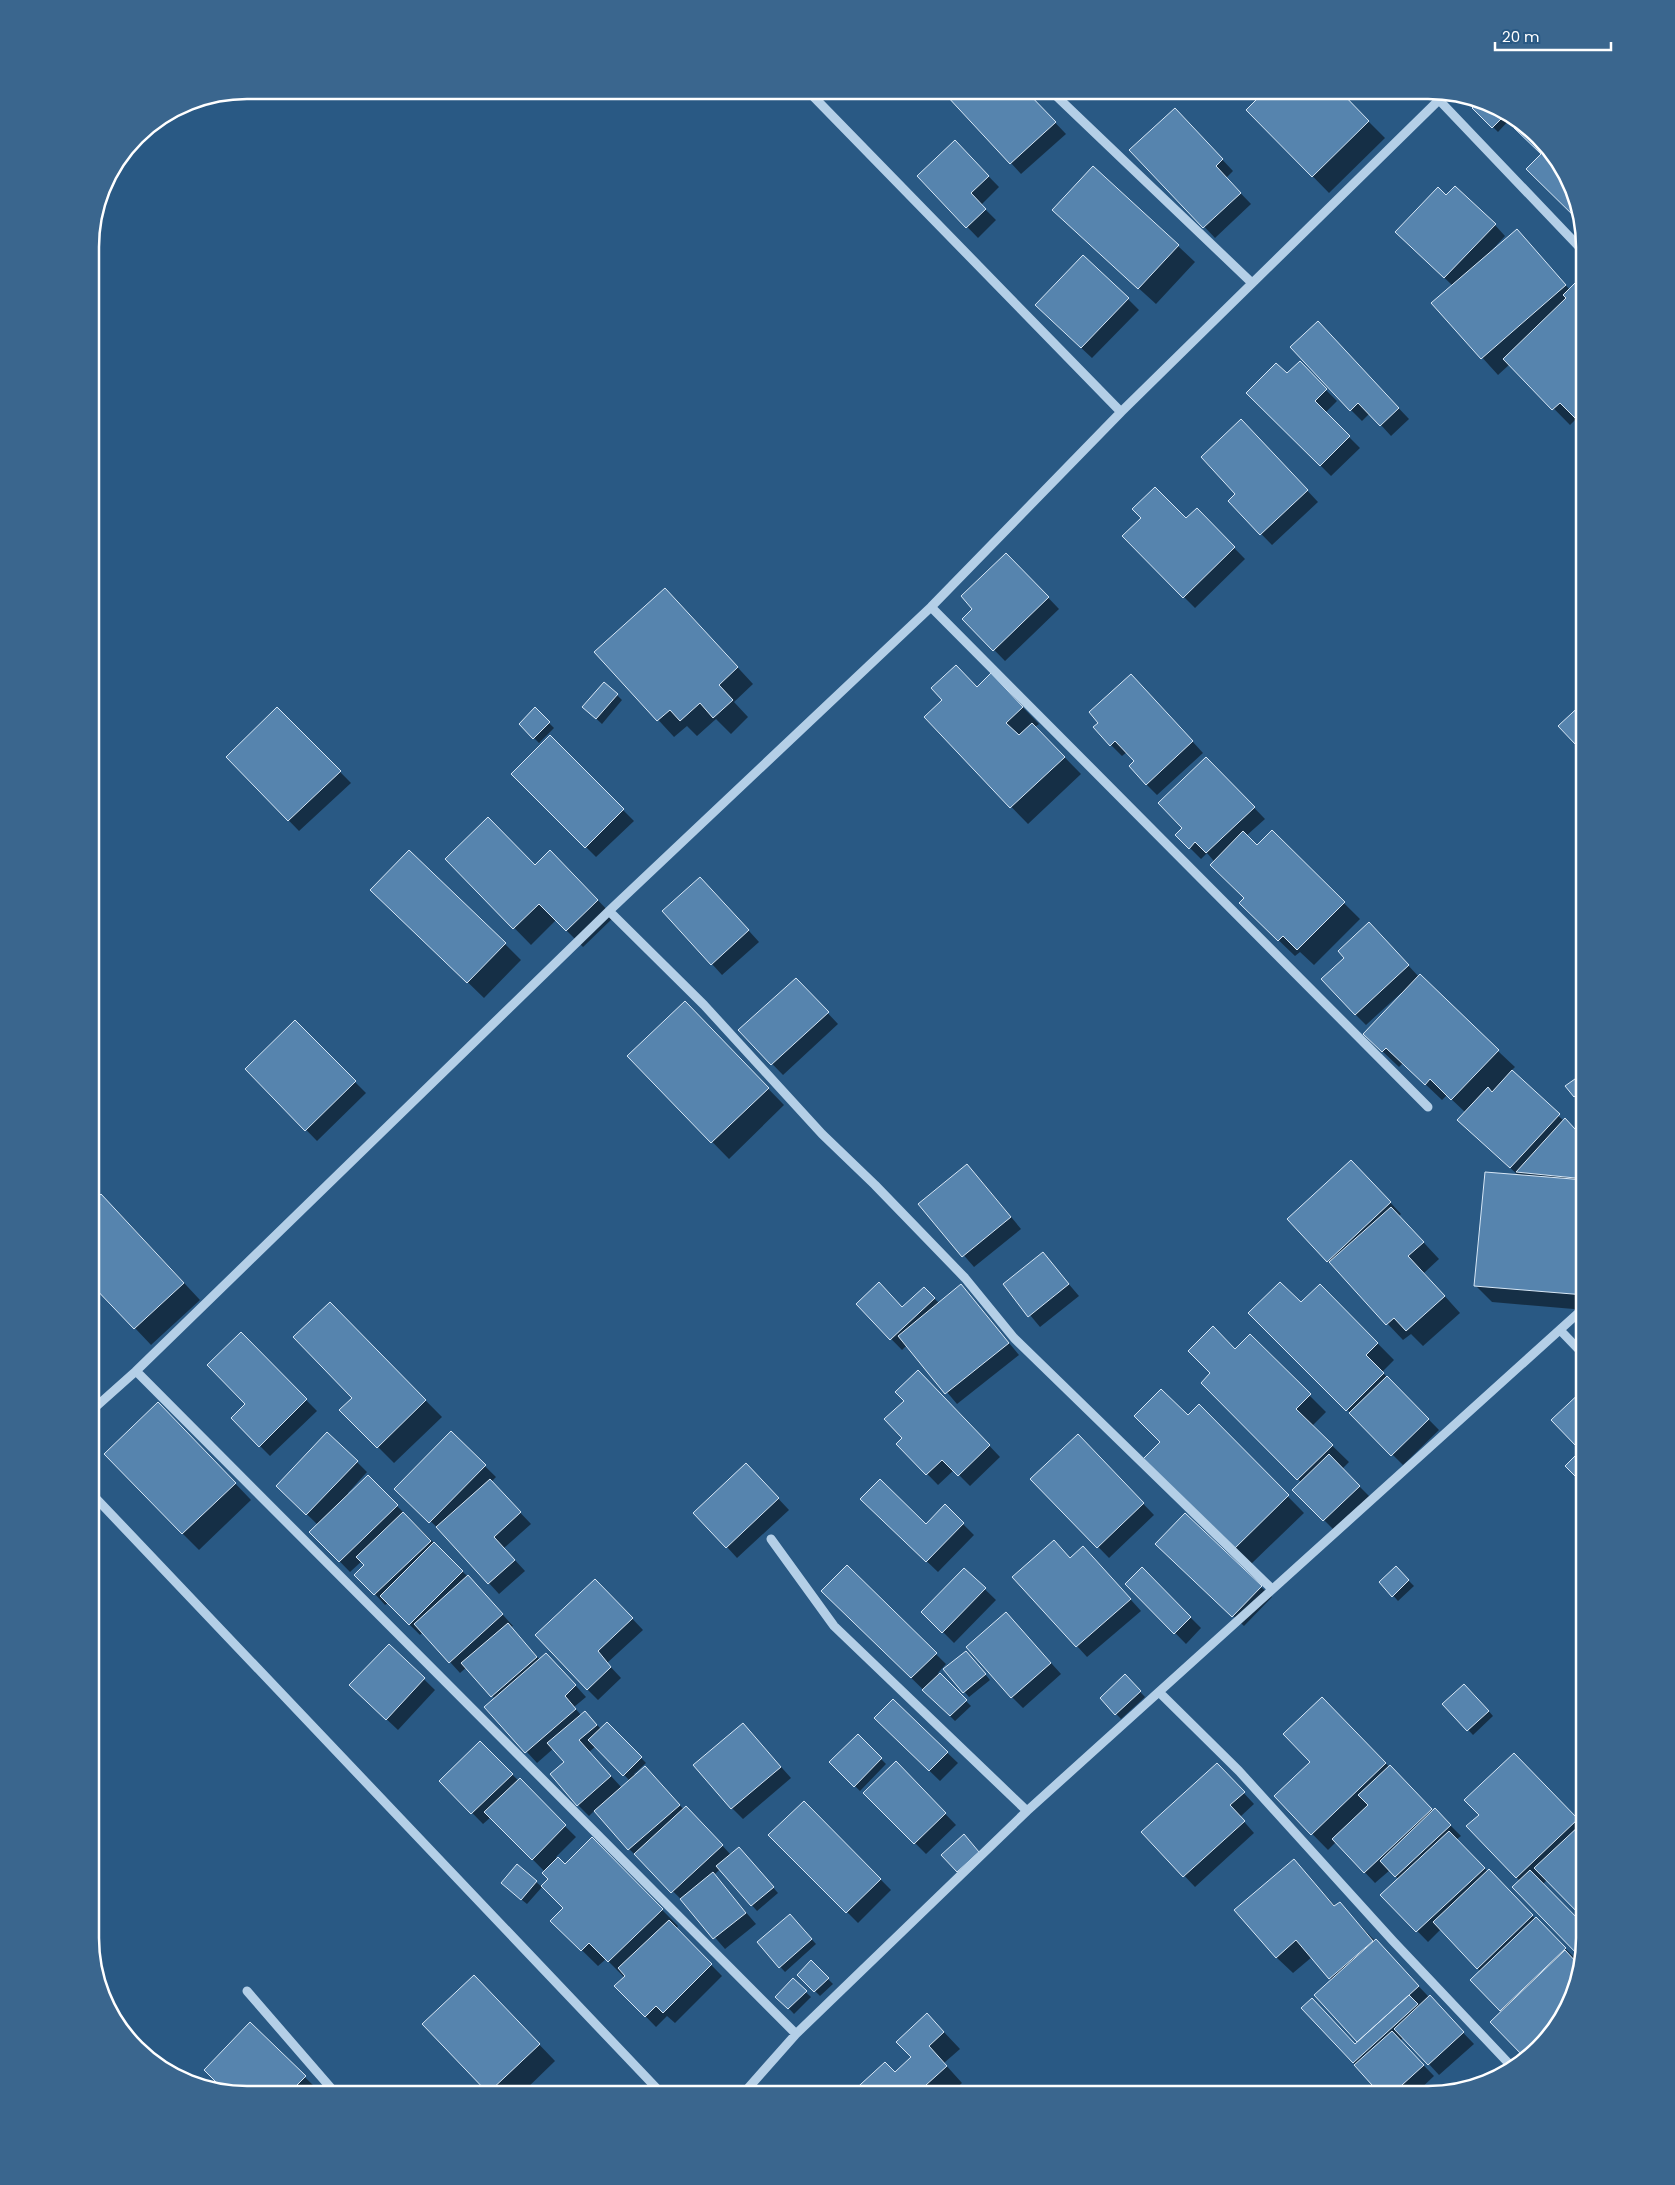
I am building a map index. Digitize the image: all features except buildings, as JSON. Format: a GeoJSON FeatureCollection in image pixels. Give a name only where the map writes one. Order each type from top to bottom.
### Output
{"type":"FeatureCollection","features":[{"type":"Feature","properties":{"kind":"street"},"geometry":{"type":"LineString","coordinates":[[816,99],[1121,412]]}},
{"type":"Feature","properties":{"kind":"street"},"geometry":{"type":"LineString","coordinates":[[1059,99],[1252,283]]}},
{"type":"Feature","properties":{"kind":"street"},"geometry":{"type":"LineString","coordinates":[[99,1404],[608,911],[931,607],[1121,412],[1439,100],[1576,244]]}},
{"type":"Feature","properties":{"kind":"street"},"geometry":{"type":"LineString","coordinates":[[931,607],[1428,1107]]}},
{"type":"Feature","properties":{"kind":"street"},"geometry":{"type":"LineString","coordinates":[[608,911],[704,1005],[822,1134],[875,1185],[965,1278],[1014,1338],[1272,1589]]}},
{"type":"Feature","properties":{"kind":"street"},"geometry":{"type":"LineString","coordinates":[[750,2086],[796,2034],[1027,1811],[1576,1315]]}},
{"type":"Feature","properties":{"kind":"street"},"geometry":{"type":"LineString","coordinates":[[1560,1330],[1576,1347]]}},
{"type":"Feature","properties":{"kind":"street"},"geometry":{"type":"LineString","coordinates":[[136,1370],[796,2034]]}},
{"type":"Feature","properties":{"kind":"street"},"geometry":{"type":"LineString","coordinates":[[99,1501],[654,2086]]}},
{"type":"Feature","properties":{"kind":"street"},"geometry":{"type":"LineString","coordinates":[[771,1539],[834,1626],[1027,1811]]}},
{"type":"Feature","properties":{"kind":"street"},"geometry":{"type":"LineString","coordinates":[[1160,1692],[1239,1771],[1393,1941],[1508,2063]]}},
{"type":"Feature","properties":{"kind":"street"},"geometry":{"type":"LineString","coordinates":[[247,1991],[329,2086]]}}]}
